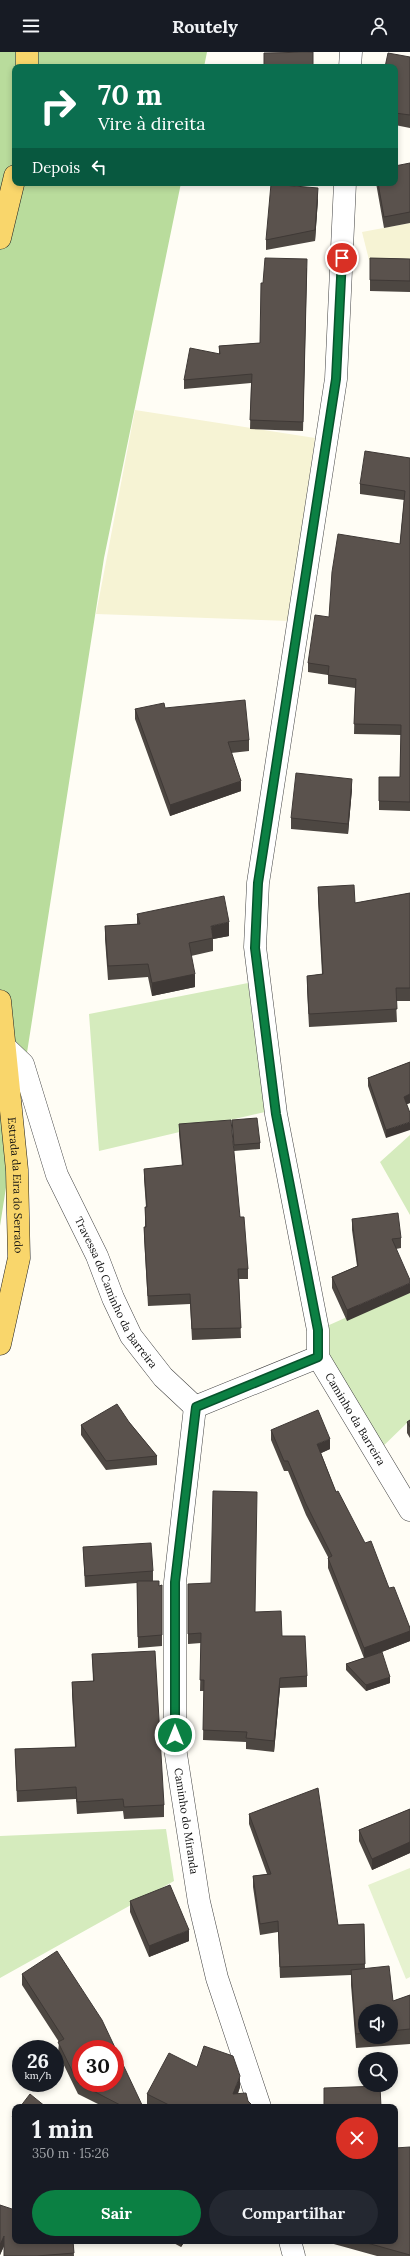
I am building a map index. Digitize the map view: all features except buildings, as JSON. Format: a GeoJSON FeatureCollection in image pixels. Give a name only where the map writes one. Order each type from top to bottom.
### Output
{"type":"FeatureCollection","features":[{"type":"Feature","properties":{"kind":"main road"},"geometry":{"type":"LineString","coordinates":[[27,52],[27,64]]}},
{"type":"Feature","properties":{"kind":"main road"},"geometry":{"type":"LineString","coordinates":[[0,238],[13,186]]}},
{"type":"Feature","properties":{"kind":"main road","name":"Estrada da Eira do Serrado"},"geometry":{"type":"LineString","coordinates":[[0,1001],[17,1170],[19,1258],[0,1344]]}},
{"type":"Feature","properties":{"kind":"street"},"geometry":{"type":"LineString","coordinates":[[350,64],[351,52]]}},
{"type":"Feature","properties":{"kind":"street"},"geometry":{"type":"LineString","coordinates":[[196,1407],[318,1357],[318,1330],[276,1114],[255,948],[258,883],[336,379],[345,186]]}},
{"type":"Feature","properties":{"kind":"street","name":"Travessa do Caminho da Barreira"},"geometry":{"type":"LineString","coordinates":[[4,1046],[23,1064],[57,1175],[97,1256],[113,1298],[131,1336],[163,1377],[196,1407]]}},
{"type":"Feature","properties":{"kind":"street","name":"Caminho da Barreira"},"geometry":{"type":"LineString","coordinates":[[318,1357],[410,1510]]}},
{"type":"Feature","properties":{"kind":"street","name":"Caminho do Miranda"},"geometry":{"type":"LineString","coordinates":[[196,1407],[175,1582],[175,1748],[199,1902],[215,1971],[259,2104]]}},
{"type":"Feature","properties":{"kind":"street"},"geometry":{"type":"LineString","coordinates":[[291,2244],[294,2256]]}},
{"type":"Feature","properties":{"kind":"shaded area"},"geometry":{"type":"Polygon","coordinates":[[[410,223],[410,271],[369,260],[362,232],[410,223]]]}},
{"type":"Feature","properties":{"kind":"shaded area"},"geometry":{"type":"Polygon","coordinates":[[[135,410],[315,438],[290,621],[96,614],[135,410]]]}},
{"type":"Feature","properties":{"kind":"green space"},"geometry":{"type":"Polygon","coordinates":[[[0,52],[207,52],[205,64],[12,64],[12,186],[180,186],[104,558],[0,1226],[0,52]]]}},
{"type":"Feature","properties":{"kind":"green space"},"geometry":{"type":"Polygon","coordinates":[[[248,983],[265,1112],[99,1151],[89,1014],[248,983]]]}},
{"type":"Feature","properties":{"kind":"green space"},"geometry":{"type":"Polygon","coordinates":[[[410,1135],[410,1215],[380,1162],[410,1135]]]}},
{"type":"Feature","properties":{"kind":"green space"},"geometry":{"type":"Polygon","coordinates":[[[410,1289],[410,1420],[375,1454],[318,1330],[410,1289]]]}},
{"type":"Feature","properties":{"kind":"green space"},"geometry":{"type":"Polygon","coordinates":[[[166,1829],[174,1881],[0,1978],[0,1836],[166,1829]]]}},
{"type":"Feature","properties":{"kind":"green space"},"geometry":{"type":"Polygon","coordinates":[[[410,1868],[410,1977],[406,1979],[368,1885],[410,1868]]]}},
{"type":"Feature","properties":{"kind":"route"},"geometry":{"type":"LineString","coordinates":[[175,1735],[175,1582],[196,1407],[318,1357],[318,1330],[276,1114],[255,948],[258,883],[336,379],[342,258]]}}]}
